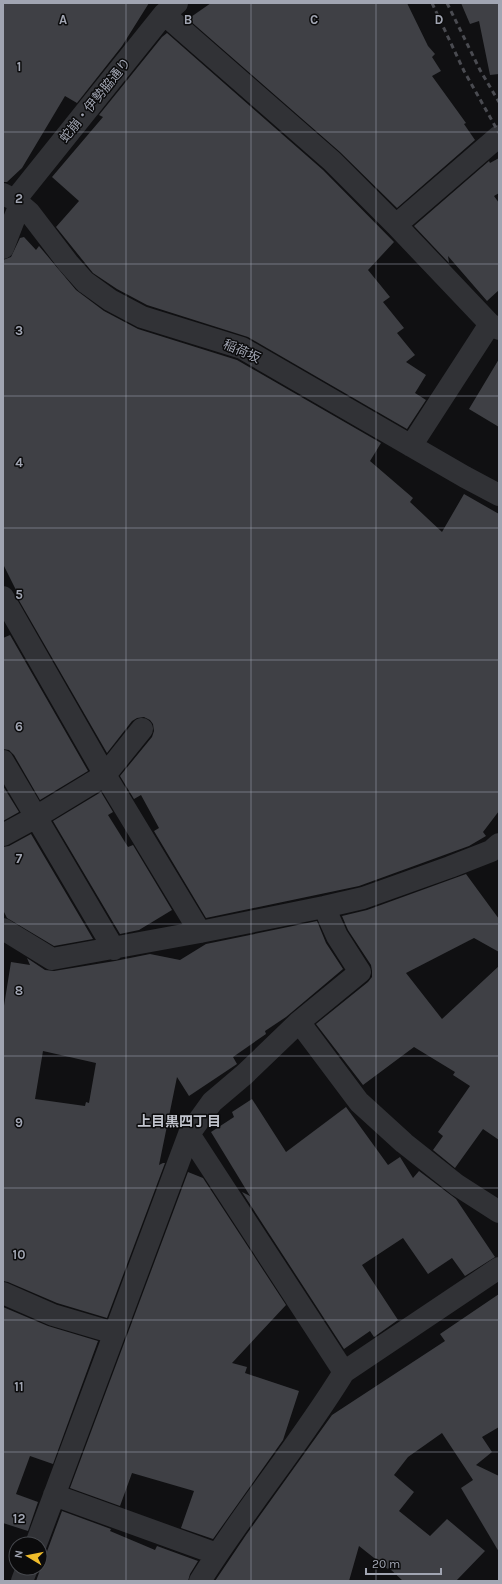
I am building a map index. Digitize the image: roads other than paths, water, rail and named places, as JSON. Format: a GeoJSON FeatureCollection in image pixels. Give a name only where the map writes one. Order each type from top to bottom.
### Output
{"type":"FeatureCollection","features":[{"type":"Feature","properties":{"kind":"street","name":"蛇崩・伊勢脇通り"},"geometry":{"type":"LineString","coordinates":[[3,248],[13,200],[170,8]]}},
{"type":"Feature","properties":{"kind":"street"},"geometry":{"type":"LineString","coordinates":[[170,8],[332,161],[495,327],[411,446]]}},
{"type":"Feature","properties":{"kind":"street"},"geometry":{"type":"LineString","coordinates":[[396,225],[499,136]]}},
{"type":"Feature","properties":{"kind":"street","name":"稲荷坂"},"geometry":{"type":"LineString","coordinates":[[13,200],[29,212],[68,263],[85,282],[110,300],[142,317],[242,348],[411,446],[499,494]]}},
{"type":"Feature","properties":{"kind":"street"},"geometry":{"type":"LineString","coordinates":[[3,597],[105,775],[200,932]]}},
{"type":"Feature","properties":{"kind":"street"},"geometry":{"type":"LineString","coordinates":[[3,835],[36,817],[105,775],[142,729]]}},
{"type":"Feature","properties":{"kind":"street"},"geometry":{"type":"LineString","coordinates":[[3,761],[114,949]]}},
{"type":"Feature","properties":{"kind":"street"},"geometry":{"type":"LineString","coordinates":[[3,929],[52,959],[114,949],[324,908],[363,898],[491,851],[499,844]]}},
{"type":"Feature","properties":{"kind":"street"},"geometry":{"type":"LineString","coordinates":[[39,1536],[189,1134],[212,1102],[245,1074],[300,1022],[360,972],[337,936],[324,908]]}},
{"type":"Feature","properties":{"kind":"street"},"geometry":{"type":"LineString","coordinates":[[300,1022],[359,1102],[404,1143],[457,1185],[499,1212]]}},
{"type":"Feature","properties":{"kind":"street"},"geometry":{"type":"LineString","coordinates":[[189,1134],[344,1372]]}},
{"type":"Feature","properties":{"kind":"street"},"geometry":{"type":"LineString","coordinates":[[200,1581],[217,1554],[276,1473],[344,1372],[499,1268]]}},
{"type":"Feature","properties":{"kind":"street"},"geometry":{"type":"LineString","coordinates":[[3,1294],[53,1315],[114,1332]]}},
{"type":"Feature","properties":{"kind":"street"},"geometry":{"type":"LineString","coordinates":[[54,1495],[217,1554]]}},
{"type":"Feature","properties":{"kind":"railway"},"geometry":{"type":"LineString","coordinates":[[432,3],[464,71],[499,133]]}},
{"type":"Feature","properties":{"kind":"railway"},"geometry":{"type":"LineString","coordinates":[[447,3],[480,70],[499,102]]}},
{"type":"Feature","properties":{"kind":"district","name":"上目黒四丁目"},"geometry":{"type":"Point","coordinates":[179,1121]}}]}
